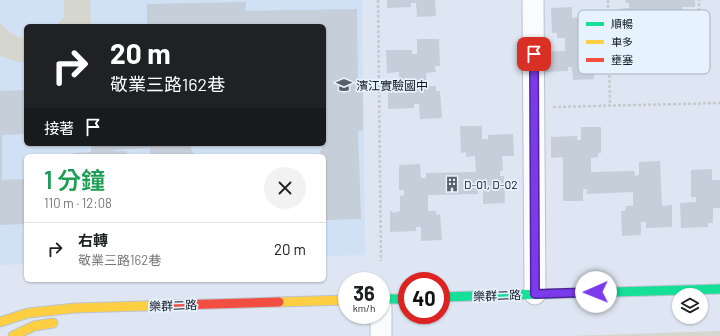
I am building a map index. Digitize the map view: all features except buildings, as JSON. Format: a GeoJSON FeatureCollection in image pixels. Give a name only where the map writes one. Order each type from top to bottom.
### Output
{"type":"FeatureCollection","features":[{"type":"Feature","properties":{"kind":"street"},"geometry":{"type":"LineString","coordinates":[[533,0],[535,299]]}},
{"type":"Feature","properties":{"kind":"street","name":"樂群二路"},"geometry":{"type":"LineString","coordinates":[[450,305],[720,289]]}},
{"type":"Feature","properties":{"kind":"street","name":"樂群二路"},"geometry":{"type":"LineString","coordinates":[[450,297],[535,299]]}},
{"type":"Feature","properties":{"kind":"street","name":"樂群二路"},"geometry":{"type":"LineString","coordinates":[[0,322],[28,313],[76,308],[338,300]]}},
{"type":"Feature","properties":{"kind":"street","name":"樂群二路"},"geometry":{"type":"LineString","coordinates":[[88,316],[103,314],[201,310],[338,308]]}},
{"type":"Feature","properties":{"kind":"street"},"geometry":{"type":"LineString","coordinates":[[13,336],[34,326],[65,321]]}},
{"type":"Feature","properties":{"kind":"street"},"geometry":{"type":"LineString","coordinates":[[382,324],[382,336]]}},
{"type":"Feature","properties":{"kind":"path"},"geometry":{"type":"LineString","coordinates":[[378,0],[381,262]]}},
{"type":"Feature","properties":{"kind":"path"},"geometry":{"type":"LineString","coordinates":[[608,0],[608,10]]}},
{"type":"Feature","properties":{"kind":"path"},"geometry":{"type":"LineString","coordinates":[[699,0],[699,10]]}},
{"type":"Feature","properties":{"kind":"path"},"geometry":{"type":"LineString","coordinates":[[609,74],[610,105]]}},
{"type":"Feature","properties":{"kind":"path"},"geometry":{"type":"LineString","coordinates":[[534,108],[720,103]]}},
{"type":"Feature","properties":{"kind":"shaded area","name":"濱江實驗國中"},"geometry":{"type":"Polygon","coordinates":[[[0,0],[362,0],[365,255],[326,256],[326,154],[24,154],[24,264],[0,265],[0,0]]]}},
{"type":"Feature","properties":{"kind":"shaded area"},"geometry":{"type":"Polygon","coordinates":[[[64,0],[90,0],[91,24],[58,24],[64,17],[64,0]]]}},
{"type":"Feature","properties":{"kind":"shaded area"},"geometry":{"type":"Polygon","coordinates":[[[0,23],[18,37],[24,38],[24,63],[0,56],[0,23]]]}},
{"type":"Feature","properties":{"kind":"shaded area"},"geometry":{"type":"Polygon","coordinates":[[[720,331],[720,336],[570,336],[720,331]]]}},
{"type":"Feature","properties":{"kind":"traffic: fast"},"geometry":{"type":"LineString","coordinates":[[450,297],[720,289]]}},
{"type":"Feature","properties":{"kind":"traffic: fast"},"geometry":{"type":"LineString","coordinates":[[390,299],[398,299]]}},
{"type":"Feature","properties":{"kind":"traffic: slow"},"geometry":{"type":"LineString","coordinates":[[279,302],[338,300]]}},
{"type":"Feature","properties":{"kind":"traffic: slow"},"geometry":{"type":"LineString","coordinates":[[0,322],[28,313],[76,308],[176,305]]}},
{"type":"Feature","properties":{"kind":"traffic: slow"},"geometry":{"type":"LineString","coordinates":[[13,336],[34,326],[53,323]]}},
{"type":"Feature","properties":{"kind":"traffic: jam"},"geometry":{"type":"LineString","coordinates":[[176,305],[279,302]]}},
{"type":"Feature","properties":{"kind":"place","name":"濱江實驗國中"},"geometry":{"type":"Point","coordinates":[344,85]}},
{"type":"Feature","properties":{"kind":"place","name":"D-01, D-02"},"geometry":{"type":"Point","coordinates":[452,184]}},
{"type":"Feature","properties":{"kind":"route"},"geometry":{"type":"LineString","coordinates":[[534,54],[535,294],[596,292]]}}]}
